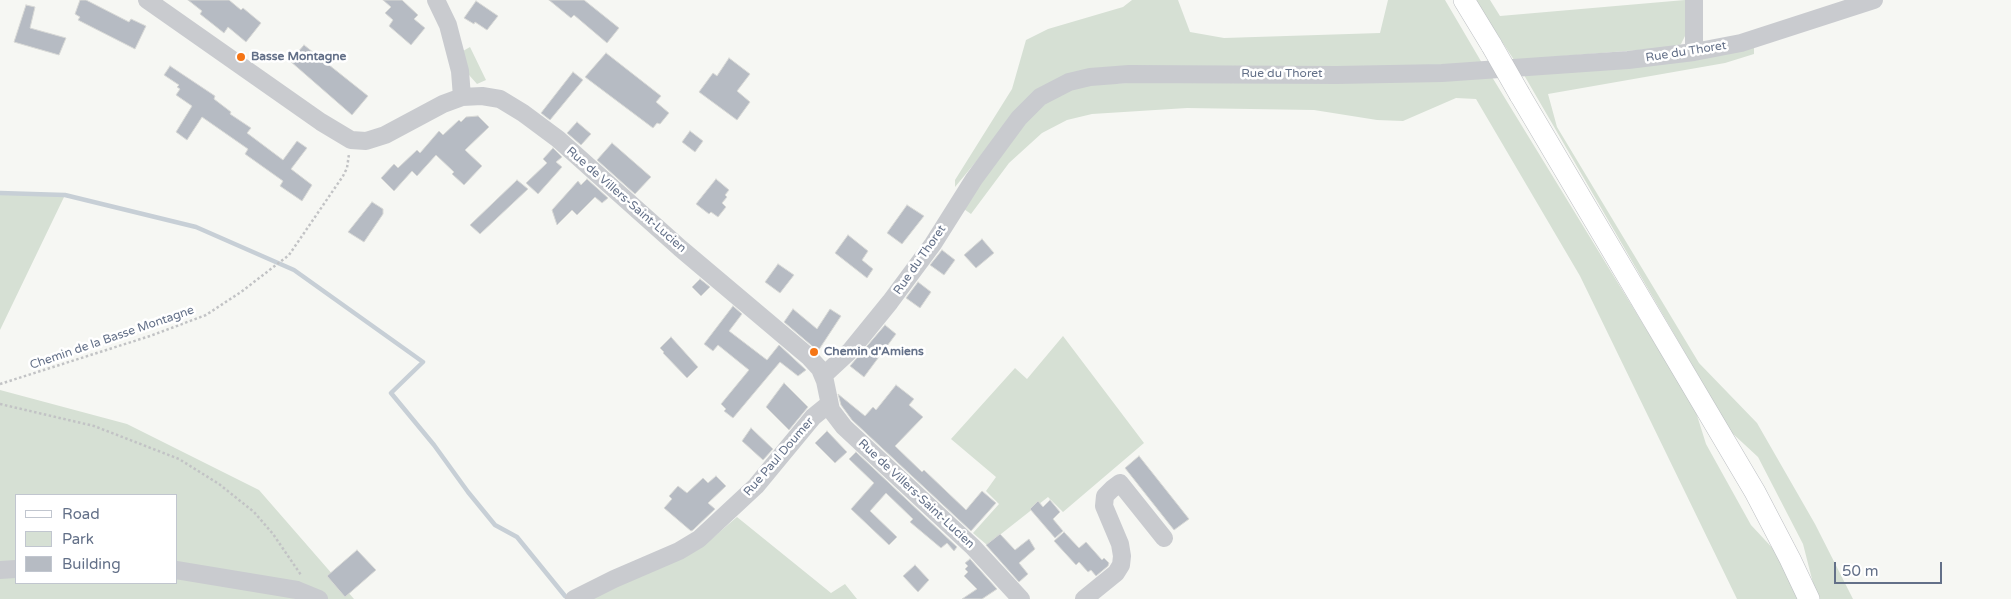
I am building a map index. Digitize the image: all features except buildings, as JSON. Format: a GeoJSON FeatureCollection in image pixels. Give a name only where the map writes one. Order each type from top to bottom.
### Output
{"type":"FeatureCollection","features":[{"type":"Feature","properties":{"kind":"main road"},"geometry":{"type":"LineString","coordinates":[[1464,0],[1755,492],[1809,599]]}},
{"type":"Feature","properties":{"kind":"street"},"geometry":{"type":"LineString","coordinates":[[147,0],[321,122],[351,140]]}},
{"type":"Feature","properties":{"kind":"street"},"geometry":{"type":"LineString","coordinates":[[1694,0],[1694,52]]}},
{"type":"Feature","properties":{"kind":"street","name":"Rue du Thoret"},"geometry":{"type":"LineString","coordinates":[[823,376],[846,356],[890,302],[933,244],[974,179],[1020,118],[1040,97],[1069,82],[1090,77],[1146,73],[1336,74],[1464,72],[1613,62],[1694,52],[1762,37],[1874,0]]}},
{"type":"Feature","properties":{"kind":"street"},"geometry":{"type":"LineString","coordinates":[[439,2],[448,25],[457,58],[462,97]]}},
{"type":"Feature","properties":{"kind":"street","name":"Rue de Villers-Saint-Lucien"},"geometry":{"type":"LineString","coordinates":[[351,140],[375,139],[443,104],[462,97],[482,96],[500,99],[540,125],[816,364],[823,376],[829,404],[844,427],[974,547],[1021,599]]}},
{"type":"Feature","properties":{"kind":"street","name":"Rue Paul Doumer"},"geometry":{"type":"LineString","coordinates":[[574,599],[614,579],[679,551],[699,539],[756,486],[813,417],[829,404]]}},
{"type":"Feature","properties":{"kind":"street"},"geometry":{"type":"LineString","coordinates":[[1084,599],[1116,573],[1121,565],[1120,544],[1104,506],[1105,496],[1120,482],[1164,538]]}},
{"type":"Feature","properties":{"kind":"street"},"geometry":{"type":"LineString","coordinates":[[0,570],[15,569]]}},
{"type":"Feature","properties":{"kind":"street"},"geometry":{"type":"LineString","coordinates":[[178,570],[297,590],[319,599]]}},
{"type":"Feature","properties":{"kind":"path","name":"Chemin de la Basse Montagne"},"geometry":{"type":"LineString","coordinates":[[0,384],[150,336],[206,315],[286,257],[343,176],[347,168],[351,140]]}},
{"type":"Feature","properties":{"kind":"path"},"geometry":{"type":"LineString","coordinates":[[0,404],[94,426],[179,459],[218,484],[254,512],[273,534],[303,578]]}},
{"type":"Feature","properties":{"kind":"green space"},"geometry":{"type":"Polygon","coordinates":[[[1132,0],[1178,0],[1190,32],[1224,38],[1380,33],[1388,0],[1445,0],[1482,63],[1426,67],[1175,69],[1033,93],[955,187],[955,180],[1012,89],[1026,40],[1048,29],[1123,7],[1132,0]]]}},
{"type":"Feature","properties":{"kind":"green space"},"geometry":{"type":"Polygon","coordinates":[[[1475,0],[1490,0],[1500,16],[1685,0],[1686,34],[1681,44],[1676,47],[1514,60],[1475,0]]]}},
{"type":"Feature","properties":{"kind":"green space"},"geometry":{"type":"Polygon","coordinates":[[[1754,43],[1754,54],[1725,63],[1548,94],[1557,127],[1699,363],[1757,423],[1815,524],[1853,599],[1819,599],[1803,544],[1758,457],[1731,432],[1524,75],[1754,43]]]}},
{"type":"Feature","properties":{"kind":"green space"},"geometry":{"type":"Polygon","coordinates":[[[470,47],[486,80],[477,84],[469,75],[463,51],[470,47]]]}},
{"type":"Feature","properties":{"kind":"green space"},"geometry":{"type":"Polygon","coordinates":[[[1492,77],[1695,409],[1706,444],[1751,525],[1778,554],[1800,599],[1737,599],[1580,276],[1476,99],[1456,98],[1403,121],[1377,120],[1314,110],[1187,108],[1092,114],[1067,120],[1042,133],[1009,163],[971,214],[961,207],[1020,127],[1057,93],[1086,85],[1190,80],[1492,77]]]}},
{"type":"Feature","properties":{"kind":"green space"},"geometry":{"type":"Polygon","coordinates":[[[0,193],[65,195],[0,330],[0,193]]]}},
{"type":"Feature","properties":{"kind":"green space"},"geometry":{"type":"Polygon","coordinates":[[[1063,336],[1144,443],[1063,512],[1048,497],[987,545],[973,533],[999,504],[986,491],[996,477],[951,439],[1015,368],[1027,379],[1063,336]]]}},
{"type":"Feature","properties":{"kind":"green space"},"geometry":{"type":"Polygon","coordinates":[[[0,390],[127,424],[259,490],[354,599],[0,599],[0,390]]]}},
{"type":"Feature","properties":{"kind":"green space"},"geometry":{"type":"Polygon","coordinates":[[[737,517],[831,593],[845,584],[857,599],[589,599],[703,546],[737,517]]]}},
{"type":"Feature","properties":{"kind":"waterway"},"geometry":{"type":"LineString","coordinates":[[0,193],[65,195],[196,227],[294,270],[423,362],[391,393],[434,445],[495,525],[517,537],[565,596]]}},
{"type":"Feature","properties":{"kind":"place","name":"Basse Montagne"},"geometry":{"type":"Point","coordinates":[241,57]}},
{"type":"Feature","properties":{"kind":"place","name":"Chemin d'Amiens"},"geometry":{"type":"Point","coordinates":[814,352]}}]}
